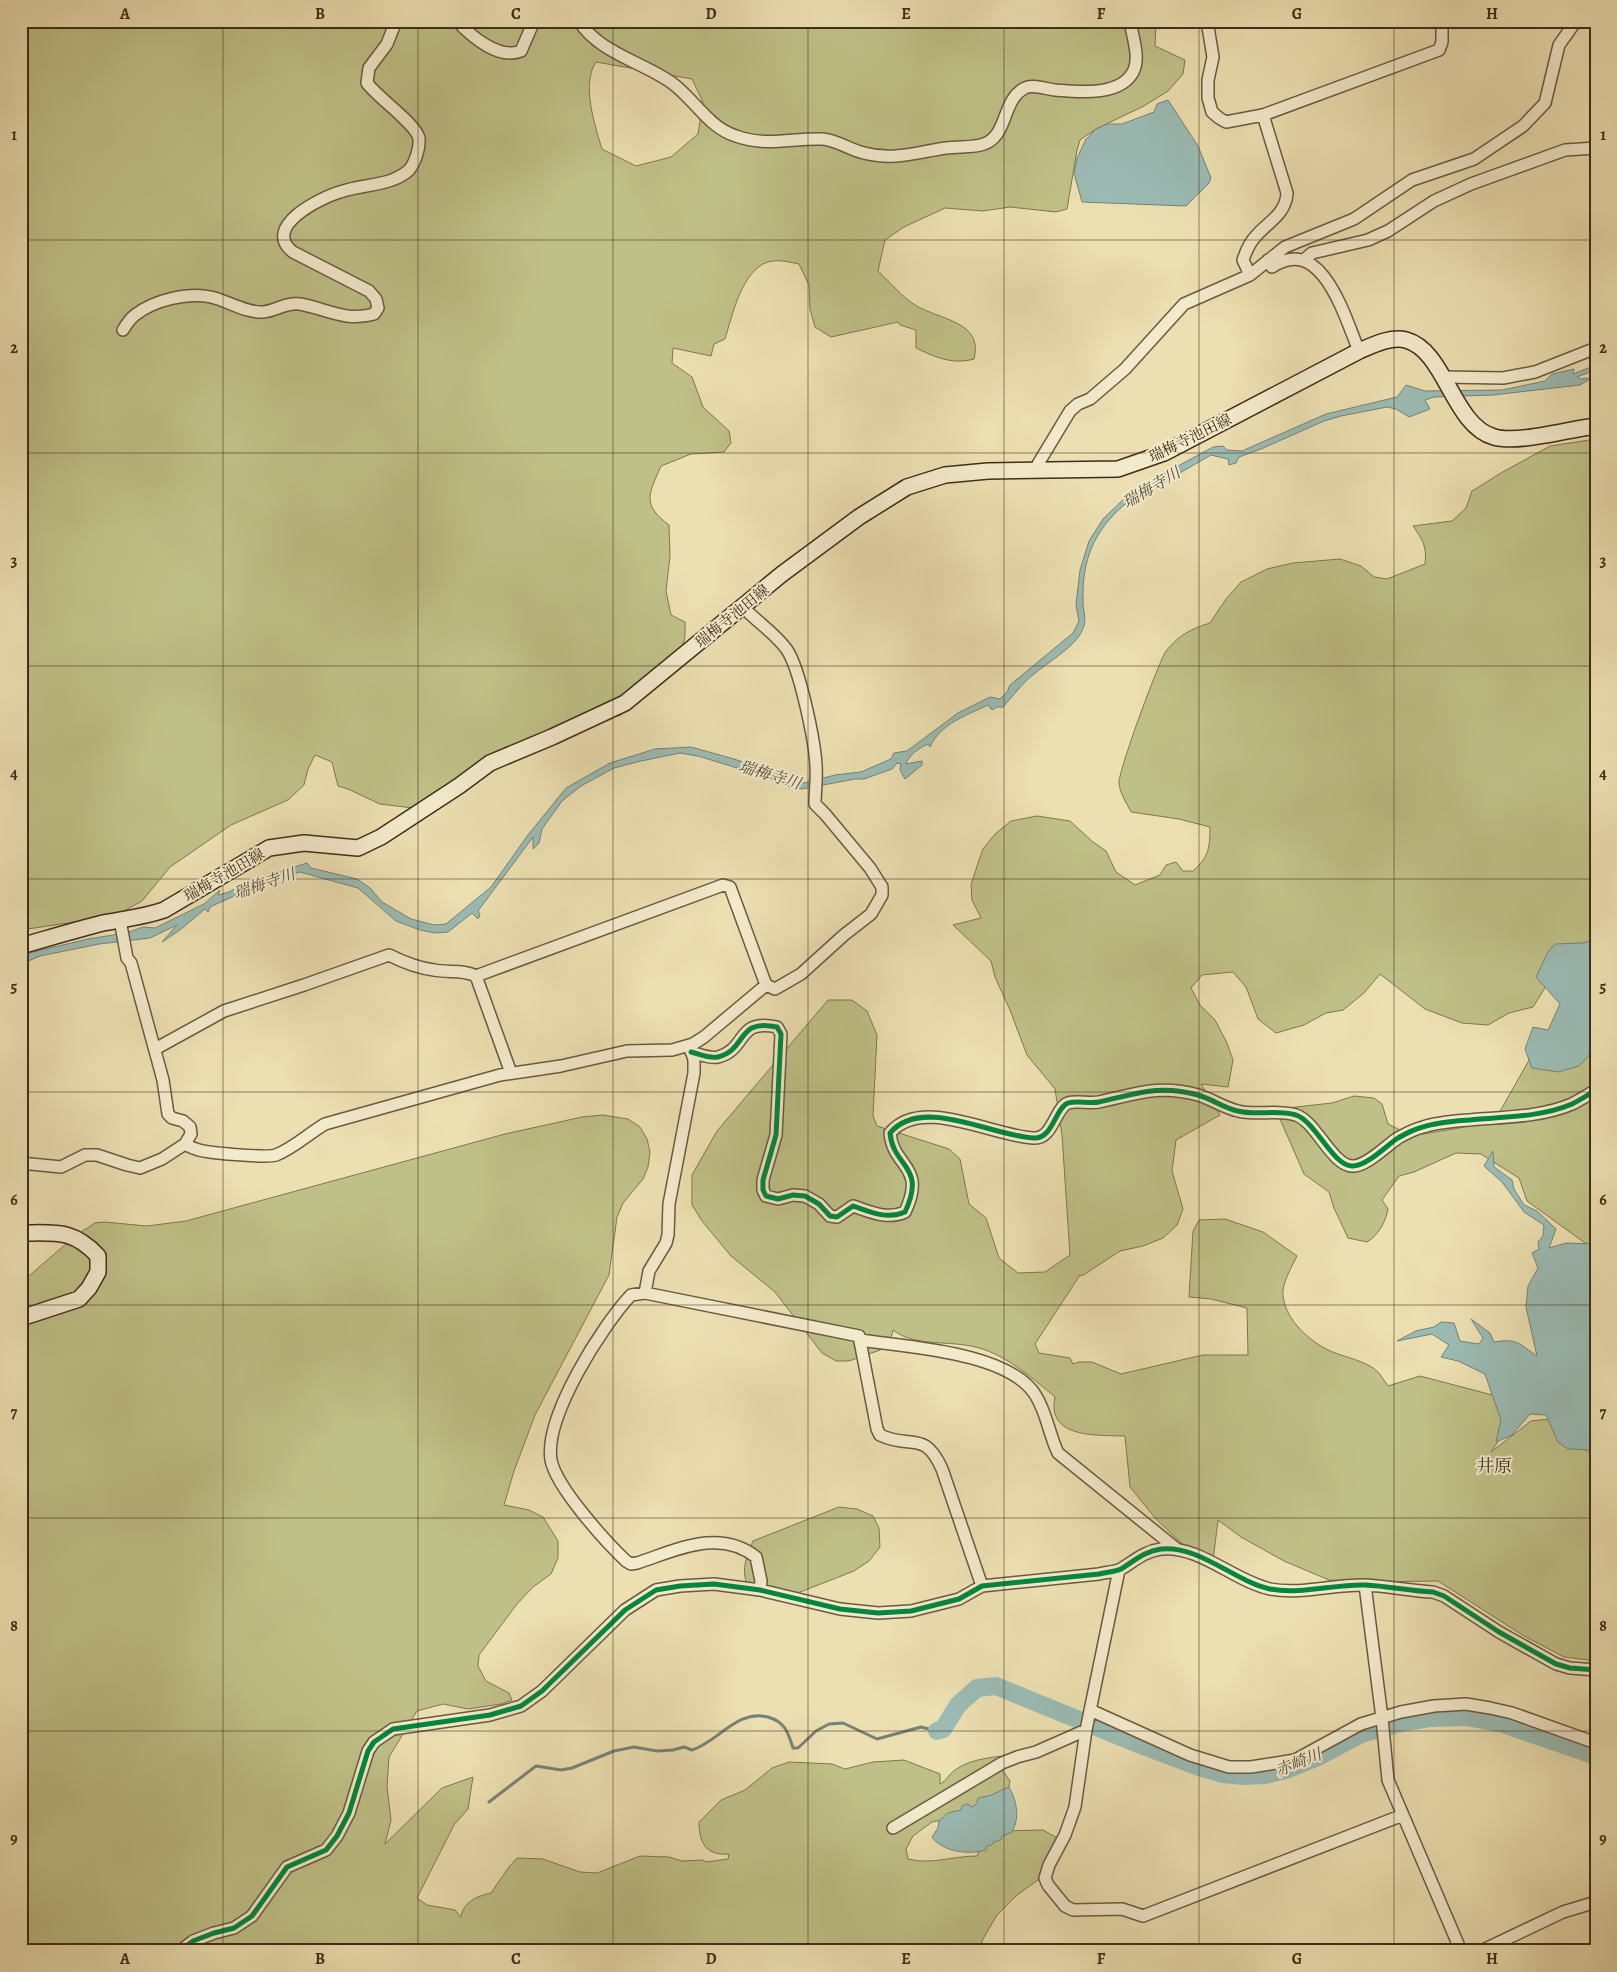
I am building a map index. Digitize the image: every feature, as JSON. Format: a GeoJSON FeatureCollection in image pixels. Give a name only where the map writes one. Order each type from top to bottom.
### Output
{"type":"FeatureCollection","features":[{"type":"Feature","properties":{"kind":"main road","name":"瑞梅寺池田線"},"geometry":{"type":"LineString","coordinates":[[21,946],[73,930],[147,916],[164,910],[269,848],[304,843],[358,848],[381,837],[459,786],[490,763],[552,738],[625,703],[782,574],[859,516],[907,487],[945,475],[1038,469],[1118,469],[1164,453],[1359,351],[1386,341],[1406,340],[1427,354],[1468,419],[1484,433],[1513,439],[1596,426]]}},
{"type":"Feature","properties":{"kind":"main road"},"geometry":{"type":"LineString","coordinates":[[21,1233],[68,1234],[86,1244],[98,1256],[98,1272],[89,1288],[79,1299],[21,1318]]}},
{"type":"Feature","properties":{"kind":"street"},"geometry":{"type":"LineString","coordinates":[[123,330],[134,316],[153,305],[191,296],[211,297],[263,312],[288,304],[300,304],[337,315],[354,317],[374,314],[378,308],[376,299],[369,291],[349,279],[313,264],[293,252],[288,248],[283,239],[284,231],[290,220],[314,202],[340,192],[394,179],[409,170],[417,154],[419,137],[406,120],[367,83],[368,68],[387,44],[396,21]]}},
{"type":"Feature","properties":{"kind":"street"},"geometry":{"type":"LineString","coordinates":[[457,21],[476,38],[501,53],[513,54],[521,52],[534,21]]}},
{"type":"Feature","properties":{"kind":"street"},"geometry":{"type":"LineString","coordinates":[[578,21],[599,42],[673,83],[716,124],[732,136],[777,143],[820,139],[836,141],[862,153],[883,157],[914,155],[945,148],[984,144],[992,139],[1002,124],[1007,107],[1019,92],[1027,87],[1078,92],[1104,90],[1125,82],[1134,69],[1136,56],[1130,21]]}},
{"type":"Feature","properties":{"kind":"street"},"geometry":{"type":"LineString","coordinates":[[1208,21],[1214,57],[1208,80],[1208,98],[1212,112],[1226,122],[1263,115],[1439,50],[1442,42],[1442,21]]}},
{"type":"Feature","properties":{"kind":"street"},"geometry":{"type":"LineString","coordinates":[[1038,469],[1038,464],[1070,411],[1078,404],[1090,399],[1125,370],[1184,304],[1250,275],[1292,244],[1354,219],[1412,180],[1474,159],[1524,126],[1545,103],[1559,45],[1576,21]]}},
{"type":"Feature","properties":{"kind":"street"},"geometry":{"type":"LineString","coordinates":[[1250,275],[1243,260],[1247,248],[1256,236],[1282,212],[1287,193],[1263,115]]}},
{"type":"Feature","properties":{"kind":"street"},"geometry":{"type":"LineString","coordinates":[[1304,260],[1312,253],[1368,240],[1388,231],[1434,201],[1471,184],[1565,150],[1596,148]]}},
{"type":"Feature","properties":{"kind":"street"},"geometry":{"type":"LineString","coordinates":[[1268,260],[1272,266],[1282,260],[1304,260],[1320,270],[1325,276],[1359,351]]}},
{"type":"Feature","properties":{"kind":"street"},"geometry":{"type":"LineString","coordinates":[[1443,377],[1503,378],[1562,362],[1596,348]]}},
{"type":"Feature","properties":{"kind":"street"},"geometry":{"type":"LineString","coordinates":[[476,976],[723,885],[730,887],[766,985],[775,989],[801,974],[844,935],[871,914],[882,895],[882,888],[870,868],[826,814],[814,804],[816,771],[803,697],[788,651],[743,607]]}},
{"type":"Feature","properties":{"kind":"street"},"geometry":{"type":"LineString","coordinates":[[21,1163],[62,1167],[85,1155],[97,1155],[140,1168],[162,1160],[185,1144],[191,1134],[190,1127],[183,1121],[172,1118],[168,1114],[163,1080],[131,963],[127,958],[120,920]]}},
{"type":"Feature","properties":{"kind":"street"},"geometry":{"type":"LineString","coordinates":[[155,1049],[224,1011],[389,955],[421,968],[436,971],[470,972],[476,976],[511,1073]]}},
{"type":"Feature","properties":{"kind":"street"},"geometry":{"type":"LineString","coordinates":[[690,1049],[766,985]]}},
{"type":"Feature","properties":{"kind":"street"},"geometry":{"type":"LineString","coordinates":[[185,1144],[197,1150],[261,1157],[273,1156],[288,1150],[314,1130],[331,1122],[511,1073],[560,1066],[627,1051],[690,1049],[718,1057],[734,1049],[748,1029],[753,1026],[777,1027],[781,1034],[776,1134],[763,1180],[763,1190],[766,1196],[778,1199],[793,1195],[805,1196],[819,1204],[830,1216],[836,1216],[854,1206],[882,1215],[896,1216],[905,1212],[913,1195],[912,1179],[907,1165],[891,1142],[890,1133],[896,1125],[907,1120],[931,1117],[956,1119],[1036,1139],[1045,1134],[1055,1122],[1063,1107],[1068,1103],[1097,1103],[1131,1094],[1174,1090],[1199,1096],[1238,1111],[1288,1113],[1298,1116],[1313,1128],[1329,1150],[1347,1165],[1354,1167],[1367,1161],[1399,1137],[1423,1127],[1445,1122],[1543,1112],[1571,1104],[1596,1090]]}},
{"type":"Feature","properties":{"kind":"street"},"geometry":{"type":"LineString","coordinates":[[645,1293],[649,1271],[666,1243],[668,1235],[669,1204],[694,1073],[694,1060],[690,1049]]}},
{"type":"Feature","properties":{"kind":"street"},"geometry":{"type":"LineString","coordinates":[[760,1590],[761,1581],[756,1557],[725,1542],[694,1545],[631,1564],[626,1561],[581,1510],[555,1472],[551,1453],[553,1436],[568,1392],[612,1317],[631,1294],[645,1293],[859,1336],[880,1436],[929,1447],[935,1453],[982,1586]]}},
{"type":"Feature","properties":{"kind":"street"},"geometry":{"type":"LineString","coordinates":[[860,1340],[965,1356],[998,1365],[1022,1379],[1036,1395],[1058,1452],[1178,1550]]}},
{"type":"Feature","properties":{"kind":"street"},"geometry":{"type":"LineString","coordinates":[[180,1951],[193,1941],[234,1928],[252,1916],[287,1867],[326,1850],[337,1836],[349,1813],[368,1751],[374,1742],[393,1729],[490,1716],[521,1706],[542,1691],[625,1610],[656,1590],[680,1586],[714,1584],[760,1590],[840,1609],[878,1613],[911,1611],[959,1599],[982,1586],[1099,1574],[1109,1570],[1119,1570],[1148,1552],[1162,1549],[1178,1550],[1198,1556],[1245,1581],[1271,1589],[1291,1590],[1365,1585],[1433,1592],[1444,1596],[1499,1632],[1556,1664],[1570,1668],[1596,1670]]}},
{"type":"Feature","properties":{"kind":"street"},"geometry":{"type":"LineString","coordinates":[[1119,1570],[1086,1730],[1075,1807],[1065,1835],[1049,1865],[1045,1878],[1048,1885],[1065,1906],[1073,1910],[1122,1909],[1144,1916],[1403,1815]]}},
{"type":"Feature","properties":{"kind":"street"},"geometry":{"type":"LineString","coordinates":[[1365,1585],[1388,1780],[1461,1951]]}},
{"type":"Feature","properties":{"kind":"street"},"geometry":{"type":"LineString","coordinates":[[1090,1710],[1190,1755],[1228,1766],[1251,1767],[1295,1760],[1361,1724],[1401,1712],[1434,1706],[1466,1704],[1512,1713],[1596,1743]]}},
{"type":"Feature","properties":{"kind":"street"},"geometry":{"type":"LineString","coordinates":[[893,1828],[1002,1763],[1036,1752],[1086,1730]]}},
{"type":"Feature","properties":{"kind":"street"},"geometry":{"type":"LineString","coordinates":[[1481,1951],[1563,1912],[1596,1902]]}},
{"type":"Feature","properties":{"kind":"green space"},"geometry":{"type":"Polygon","coordinates":[[[21,21],[1156,21],[1155,46],[1185,60],[1183,74],[1168,91],[1144,106],[1096,129],[1080,140],[1067,209],[1056,212],[1010,207],[983,211],[945,208],[904,227],[885,240],[878,271],[910,302],[966,329],[972,337],[975,346],[974,359],[951,361],[916,348],[916,330],[900,325],[898,322],[831,337],[815,327],[810,309],[809,285],[799,264],[780,261],[768,262],[751,274],[739,295],[725,339],[714,344],[711,356],[673,348],[672,363],[692,377],[703,407],[729,431],[731,443],[724,452],[691,454],[661,466],[653,484],[650,498],[651,504],[660,518],[669,525],[670,556],[666,591],[671,615],[685,622],[685,637],[682,648],[621,715],[530,737],[413,808],[380,804],[338,786],[332,762],[315,755],[308,769],[304,785],[288,800],[231,825],[170,867],[142,901],[115,916],[21,930],[21,21]],[[596,62],[592,71],[589,93],[593,117],[602,149],[636,166],[671,157],[698,134],[703,102],[692,79],[596,62]]]}},
{"type":"Feature","properties":{"kind":"green space"},"geometry":{"type":"Polygon","coordinates":[[[1596,439],[1596,955],[1564,957],[1533,1007],[1509,1013],[1488,1025],[1462,1023],[1425,1009],[1380,974],[1364,993],[1343,1010],[1326,1013],[1304,1025],[1276,1033],[1258,1019],[1246,987],[1233,972],[1202,975],[1191,988],[1200,1005],[1215,1020],[1227,1043],[1233,1060],[1228,1087],[1201,1084],[1220,1115],[1176,1140],[1172,1171],[1183,1209],[1177,1225],[1163,1238],[1143,1246],[1120,1251],[1082,1276],[1080,1275],[1035,1344],[1039,1353],[1070,1358],[1073,1364],[1092,1362],[1121,1374],[1203,1355],[1248,1355],[1247,1308],[1211,1299],[1189,1297],[1193,1231],[1199,1220],[1225,1219],[1263,1232],[1297,1256],[1287,1276],[1283,1296],[1288,1312],[1298,1327],[1319,1345],[1332,1352],[1368,1365],[1379,1373],[1388,1386],[1420,1376],[1500,1397],[1506,1429],[1491,1452],[1531,1421],[1559,1418],[1567,1437],[1596,1457],[1596,1661],[1564,1657],[1524,1636],[1438,1581],[1373,1582],[1329,1580],[1284,1561],[1241,1537],[1218,1520],[1213,1561],[1190,1551],[1156,1519],[1130,1487],[1125,1436],[1089,1434],[1066,1428],[1058,1421],[1054,1411],[1055,1397],[1016,1366],[983,1349],[910,1339],[893,1330],[883,1349],[849,1361],[836,1361],[822,1353],[775,1292],[731,1256],[702,1221],[692,1205],[692,1175],[717,1131],[828,1000],[852,1000],[867,1011],[877,1035],[873,1116],[877,1126],[949,1149],[960,1159],[969,1204],[986,1218],[999,1258],[1018,1273],[1045,1272],[1070,1255],[1062,1135],[1055,1089],[1027,1055],[995,977],[991,961],[953,925],[981,918],[972,900],[971,885],[983,849],[995,834],[1011,821],[1037,816],[1070,821],[1106,851],[1116,872],[1135,885],[1160,875],[1166,865],[1176,862],[1183,871],[1193,871],[1208,851],[1210,827],[1179,819],[1131,812],[1122,795],[1119,784],[1131,740],[1162,659],[1171,645],[1186,633],[1210,623],[1226,599],[1241,582],[1267,569],[1293,563],[1340,559],[1361,566],[1374,577],[1387,579],[1425,564],[1424,544],[1413,526],[1452,521],[1466,508],[1472,491],[1550,446],[1596,439]]]}},
{"type":"Feature","properties":{"kind":"green space"},"geometry":{"type":"Polygon","coordinates":[[[1596,1041],[1596,1251],[1527,1201],[1519,1178],[1481,1154],[1456,1153],[1414,1172],[1399,1176],[1382,1200],[1388,1209],[1378,1232],[1367,1242],[1348,1238],[1329,1192],[1304,1174],[1280,1119],[1287,1108],[1332,1103],[1354,1096],[1374,1098],[1382,1104],[1388,1124],[1400,1130],[1423,1134],[1465,1127],[1499,1113],[1536,1048],[1596,1041]]]}},
{"type":"Feature","properties":{"kind":"green space"},"geometry":{"type":"Polygon","coordinates":[[[603,1115],[628,1119],[640,1127],[647,1139],[650,1152],[648,1167],[643,1179],[623,1203],[617,1217],[609,1275],[535,1415],[514,1471],[504,1505],[529,1510],[543,1517],[558,1541],[558,1558],[551,1574],[533,1587],[517,1604],[479,1655],[478,1666],[486,1681],[509,1693],[512,1700],[501,1704],[468,1709],[443,1704],[417,1711],[389,1757],[387,1787],[391,1820],[385,1844],[442,1788],[473,1777],[468,1809],[454,1825],[417,1898],[427,1905],[455,1910],[461,1917],[465,1907],[472,1900],[491,1893],[517,1858],[543,1859],[580,1872],[597,1873],[640,1856],[669,1857],[682,1861],[703,1860],[706,1862],[728,1859],[729,1854],[715,1853],[705,1847],[700,1836],[699,1822],[721,1800],[745,1790],[772,1768],[789,1762],[832,1764],[845,1769],[873,1762],[904,1760],[940,1774],[940,1784],[953,1772],[966,1764],[1003,1756],[1003,1771],[1010,1781],[1008,1792],[951,1818],[932,1822],[913,1836],[906,1849],[908,1859],[934,1861],[977,1856],[981,1846],[1002,1831],[1043,1830],[1061,1840],[1045,1875],[1017,1895],[997,1915],[978,1951],[21,1951],[21,1283],[75,1236],[95,1223],[104,1222],[147,1226],[186,1221],[505,1134],[582,1117],[603,1115]]]}},
{"type":"Feature","properties":{"kind":"green space"},"geometry":{"type":"Polygon","coordinates":[[[839,1507],[857,1509],[873,1516],[879,1528],[880,1547],[869,1561],[854,1571],[790,1596],[749,1589],[744,1570],[753,1541],[839,1507]]]}},
{"type":"Feature","properties":{"kind":"water"},"geometry":{"type":"Polygon","coordinates":[[[1168,100],[1198,146],[1211,178],[1209,183],[1186,206],[1082,202],[1074,173],[1077,158],[1086,139],[1096,129],[1107,124],[1122,124],[1154,112],[1157,104],[1168,100]]]}},
{"type":"Feature","properties":{"kind":"water","name":"瑞梅寺川"},"geometry":{"type":"Polygon","coordinates":[[[1596,365],[1596,370],[1577,377],[1580,379],[1592,378],[1580,385],[1493,395],[1434,397],[1425,400],[1430,409],[1409,417],[1396,409],[1387,407],[1324,421],[1239,457],[1236,463],[1229,465],[1228,459],[1211,455],[1124,505],[1105,525],[1092,547],[1083,586],[1085,622],[1079,636],[1068,648],[1026,681],[1003,707],[997,707],[992,710],[988,705],[963,717],[940,732],[930,747],[928,744],[921,747],[909,758],[906,764],[922,761],[922,765],[905,779],[900,770],[901,764],[897,763],[892,769],[864,779],[802,789],[789,787],[787,784],[770,778],[698,756],[680,753],[641,761],[614,768],[581,786],[562,801],[542,829],[539,843],[533,849],[533,837],[478,911],[480,915],[478,919],[472,913],[448,932],[435,933],[420,930],[396,921],[358,888],[300,872],[245,891],[210,907],[208,912],[205,909],[162,942],[177,925],[150,938],[99,944],[40,956],[21,964],[21,957],[29,953],[88,939],[126,933],[143,927],[155,928],[204,904],[220,890],[218,895],[229,892],[247,882],[307,863],[311,868],[357,879],[370,888],[382,902],[411,919],[434,925],[446,924],[491,887],[528,835],[566,788],[610,763],[655,749],[691,747],[734,759],[804,783],[835,775],[861,772],[891,759],[894,753],[907,751],[958,713],[990,697],[1000,699],[1007,692],[1010,685],[1073,633],[1079,621],[1076,605],[1080,570],[1089,541],[1103,519],[1128,495],[1156,478],[1213,447],[1223,446],[1227,450],[1242,451],[1326,414],[1397,397],[1406,385],[1425,391],[1502,390],[1545,381],[1552,374],[1574,369],[1573,374],[1596,365]]]}},
{"type":"Feature","properties":{"kind":"water"},"geometry":{"type":"Polygon","coordinates":[[[1596,940],[1596,1048],[1579,1066],[1558,1072],[1532,1068],[1525,1049],[1533,1027],[1548,1030],[1560,1004],[1536,977],[1548,952],[1555,944],[1582,943],[1596,940]]]}},
{"type":"Feature","properties":{"kind":"water"},"geometry":{"type":"Polygon","coordinates":[[[1493,1151],[1494,1167],[1512,1180],[1514,1189],[1524,1205],[1537,1211],[1556,1229],[1549,1248],[1566,1243],[1596,1244],[1596,1450],[1568,1449],[1558,1442],[1546,1415],[1530,1414],[1512,1435],[1496,1442],[1501,1420],[1485,1374],[1458,1361],[1441,1357],[1449,1345],[1432,1334],[1397,1341],[1416,1331],[1434,1327],[1441,1322],[1454,1323],[1460,1341],[1479,1344],[1483,1338],[1471,1319],[1490,1333],[1494,1342],[1508,1341],[1518,1343],[1537,1356],[1526,1307],[1528,1286],[1538,1268],[1532,1253],[1539,1249],[1538,1242],[1543,1236],[1544,1225],[1524,1212],[1502,1182],[1484,1166],[1493,1151]]]}},
{"type":"Feature","properties":{"kind":"water"},"geometry":{"type":"Polygon","coordinates":[[[1009,1787],[1014,1798],[1017,1815],[1014,1827],[1012,1832],[1002,1836],[1001,1840],[987,1846],[986,1850],[972,1852],[957,1851],[942,1846],[932,1837],[938,1828],[939,1821],[948,1813],[961,1810],[962,1806],[967,1804],[973,1807],[977,1803],[978,1798],[989,1796],[1009,1787]]]}},
{"type":"Feature","properties":{"kind":"waterway","name":"赤崎川"},"geometry":{"type":"LineString","coordinates":[[937,1731],[943,1729],[958,1705],[977,1688],[996,1686],[1128,1740],[1223,1774],[1243,1776],[1265,1775],[1286,1770],[1316,1758],[1361,1734],[1396,1724],[1431,1718],[1467,1717],[1503,1724],[1596,1756]]}},
{"type":"Feature","properties":{"kind":"waterway"},"geometry":{"type":"LineString","coordinates":[[489,1802],[536,1766],[561,1770],[572,1768],[614,1751],[634,1747],[657,1751],[684,1747],[692,1750],[737,1722],[757,1716],[774,1719],[782,1725],[793,1748],[798,1748],[816,1731],[829,1724],[843,1723],[877,1739],[921,1727],[937,1731]]}},
{"type":"Feature","properties":{"kind":"cycle path"},"geometry":{"type":"LineString","coordinates":[[691,1052],[708,1057],[718,1057],[734,1048],[748,1030],[764,1025],[777,1027],[781,1034],[776,1135],[763,1180],[763,1190],[766,1196],[778,1199],[793,1195],[805,1196],[819,1204],[830,1216],[837,1217],[853,1206],[885,1215],[905,1212],[911,1197],[911,1176],[892,1145],[890,1133],[904,1122],[920,1118],[959,1121],[1018,1136],[1034,1138],[1046,1134],[1060,1111],[1068,1103],[1095,1102],[1148,1091],[1171,1090],[1198,1095],[1238,1111],[1289,1113],[1296,1115],[1310,1126],[1338,1159],[1352,1166],[1364,1163],[1398,1138],[1420,1128],[1444,1122],[1515,1117],[1550,1111],[1572,1104],[1596,1090]]}},
{"type":"Feature","properties":{"kind":"cycle path"},"geometry":{"type":"LineString","coordinates":[[180,1951],[193,1941],[234,1928],[252,1916],[287,1867],[326,1850],[337,1836],[349,1813],[368,1751],[374,1742],[393,1729],[490,1715],[521,1706],[542,1691],[625,1610],[656,1590],[680,1586],[714,1584],[760,1590],[840,1609],[878,1613],[911,1611],[959,1599],[982,1586],[1099,1574],[1121,1569],[1150,1552],[1161,1549],[1175,1549],[1189,1552],[1243,1579],[1270,1589],[1294,1591],[1365,1585],[1433,1592],[1444,1596],[1499,1632],[1556,1664],[1570,1668],[1596,1670]]}},
{"type":"Feature","properties":{"kind":"district","name":"井原"},"geometry":{"type":"Point","coordinates":[1494,1466]}}]}
